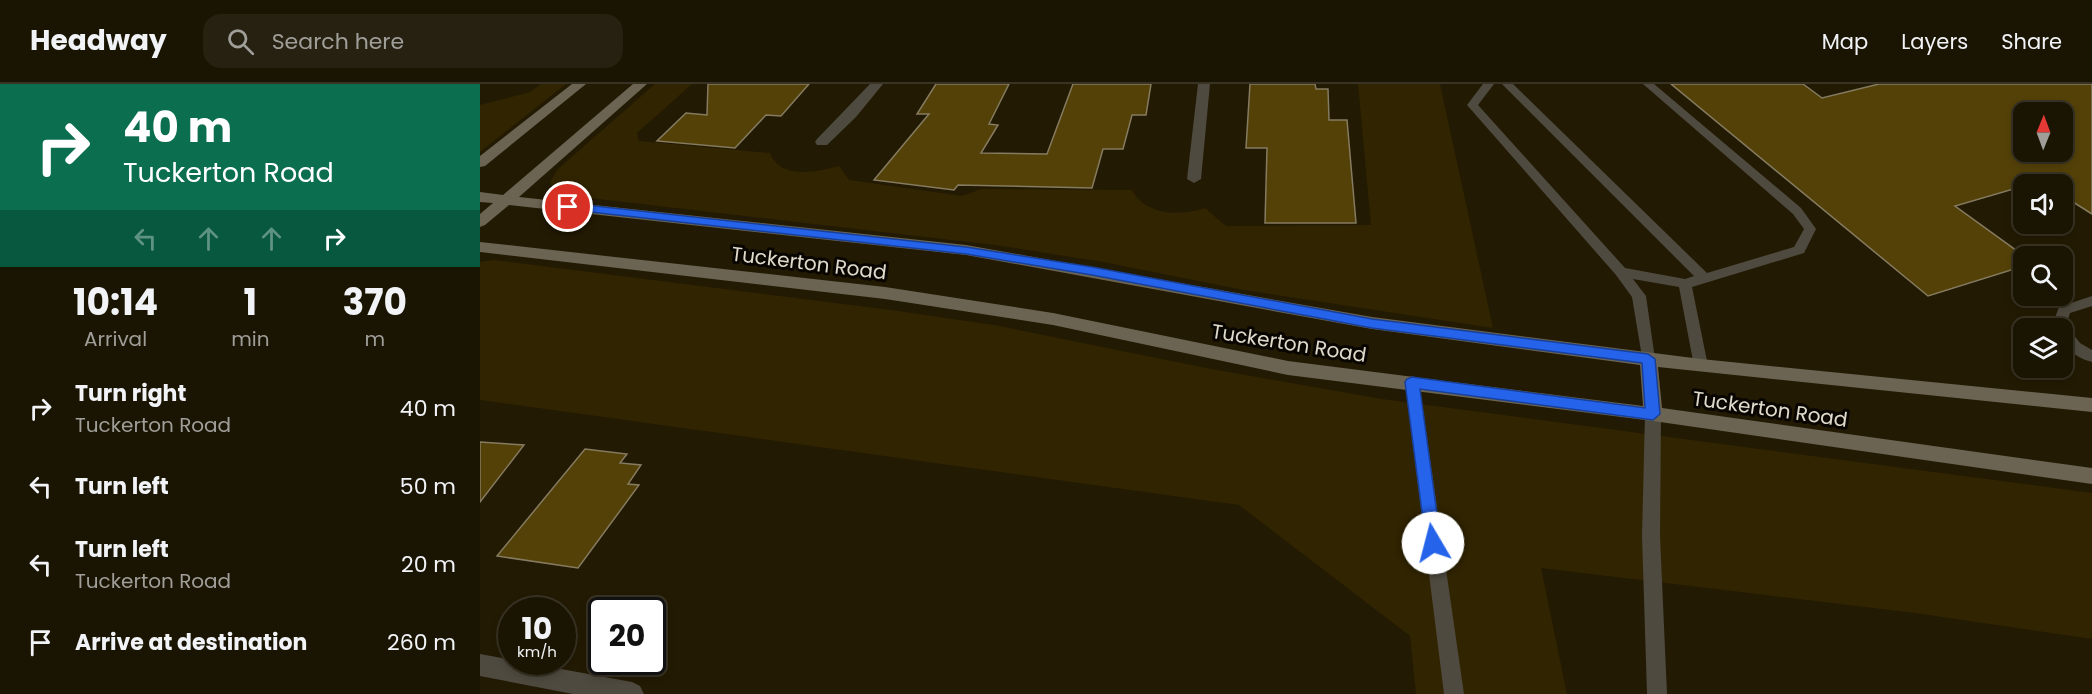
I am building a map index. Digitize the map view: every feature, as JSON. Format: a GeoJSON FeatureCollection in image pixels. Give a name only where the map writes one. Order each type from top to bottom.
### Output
{"type":"FeatureCollection","features":[{"type":"Feature","properties":{"kind":"main road"},"geometry":{"type":"LineString","coordinates":[[480,164],[580,84]]}},
{"type":"Feature","properties":{"kind":"main road"},"geometry":{"type":"LineString","coordinates":[[480,222],[641,84]]}},
{"type":"Feature","properties":{"kind":"main road","name":"Tuckerton Road"},"geometry":{"type":"LineString","coordinates":[[480,197],[966,250],[1372,323],[1701,366],[2092,405]]}},
{"type":"Feature","properties":{"kind":"main road","name":"Tuckerton Road"},"geometry":{"type":"LineString","coordinates":[[480,247],[897,295],[1053,319],[1288,368],[1653,414],[2092,476]]}},
{"type":"Feature","properties":{"kind":"main road"},"geometry":{"type":"LineString","coordinates":[[1648,359],[1653,414]]}},
{"type":"Feature","properties":{"kind":"street"},"geometry":{"type":"LineString","coordinates":[[822,142],[878,84]]}},
{"type":"Feature","properties":{"kind":"street"},"geometry":{"type":"LineString","coordinates":[[1194,179],[1204,84]]}},
{"type":"Feature","properties":{"kind":"street"},"geometry":{"type":"LineString","coordinates":[[480,665],[632,694]]}},
{"type":"Feature","properties":{"kind":"lane"},"geometry":{"type":"LineString","coordinates":[[1489,84],[1472,105],[1621,272],[1639,297],[1648,359]]}},
{"type":"Feature","properties":{"kind":"lane"},"geometry":{"type":"LineString","coordinates":[[1507,84],[1705,279]]}},
{"type":"Feature","properties":{"kind":"lane"},"geometry":{"type":"LineString","coordinates":[[1621,272],[1685,284],[1799,250],[1810,230],[1797,211],[1648,84]]}},
{"type":"Feature","properties":{"kind":"lane"},"geometry":{"type":"LineString","coordinates":[[1685,284],[1701,366]]}},
{"type":"Feature","properties":{"kind":"lane"},"geometry":{"type":"LineString","coordinates":[[2062,318],[2064,310],[2092,301]]}},
{"type":"Feature","properties":{"kind":"lane"},"geometry":{"type":"LineString","coordinates":[[2073,344],[2092,357]]}},
{"type":"Feature","properties":{"kind":"lane"},"geometry":{"type":"LineString","coordinates":[[1412,382],[1454,694]]}},
{"type":"Feature","properties":{"kind":"lane"},"geometry":{"type":"LineString","coordinates":[[1653,414],[1651,536],[1657,694]]}},
{"type":"Feature","properties":{"kind":"shaded area"},"geometry":{"type":"Polygon","coordinates":[[[541,84],[566,84],[480,152],[480,105],[530,92],[541,84]]]}},
{"type":"Feature","properties":{"kind":"shaded area"},"geometry":{"type":"Polygon","coordinates":[[[655,84],[692,84],[637,133],[639,141],[770,153],[775,162],[791,171],[811,172],[839,166],[849,180],[962,196],[981,189],[1132,190],[1138,199],[1155,209],[1175,213],[1205,208],[1226,226],[1371,225],[1358,84],[1440,84],[1493,328],[1244,290],[1103,262],[995,245],[564,195],[553,189],[550,182],[558,169],[655,84]]]}},
{"type":"Feature","properties":{"kind":"shaded area"},"geometry":{"type":"Polygon","coordinates":[[[494,260],[994,325],[1206,368],[1382,399],[2092,493],[2092,639],[1915,613],[1541,568],[1567,694],[1416,694],[1410,636],[1239,505],[480,400],[480,262],[494,260]]]}},
{"type":"Feature","properties":{"kind":"building"},"geometry":{"type":"Polygon","coordinates":[[[708,84],[809,84],[781,116],[766,115],[735,148],[657,141],[686,113],[707,115],[708,84]]]}},
{"type":"Feature","properties":{"kind":"building"},"geometry":{"type":"Polygon","coordinates":[[[936,84],[1009,84],[989,124],[998,125],[981,153],[1047,154],[1073,84],[1151,84],[1146,115],[1132,115],[1123,149],[1103,149],[1092,188],[958,185],[954,190],[874,180],[929,114],[917,114],[936,84]]]}},
{"type":"Feature","properties":{"kind":"building"},"geometry":{"type":"Polygon","coordinates":[[[1250,84],[1315,84],[1316,89],[1328,89],[1329,120],[1347,120],[1356,223],[1265,223],[1267,148],[1246,148],[1250,84]]]}},
{"type":"Feature","properties":{"kind":"building"},"geometry":{"type":"Polygon","coordinates":[[[1671,84],[1803,84],[1822,98],[1879,84],[2092,84],[2092,214],[2073,202],[2073,174],[2013,174],[2013,189],[1955,206],[2013,248],[2013,269],[1928,296],[1671,84]]]}},
{"type":"Feature","properties":{"kind":"building"},"geometry":{"type":"Polygon","coordinates":[[[480,442],[524,445],[480,502],[480,442]]]}},
{"type":"Feature","properties":{"kind":"building"},"geometry":{"type":"Polygon","coordinates":[[[585,449],[627,454],[620,463],[641,465],[628,484],[639,485],[578,568],[497,556],[585,449]]]}},
{"type":"Feature","properties":{"kind":"route"},"geometry":{"type":"LineString","coordinates":[[568,207],[966,250],[1372,323],[1648,359],[1653,414],[1412,382],[1433,543]]}}]}
